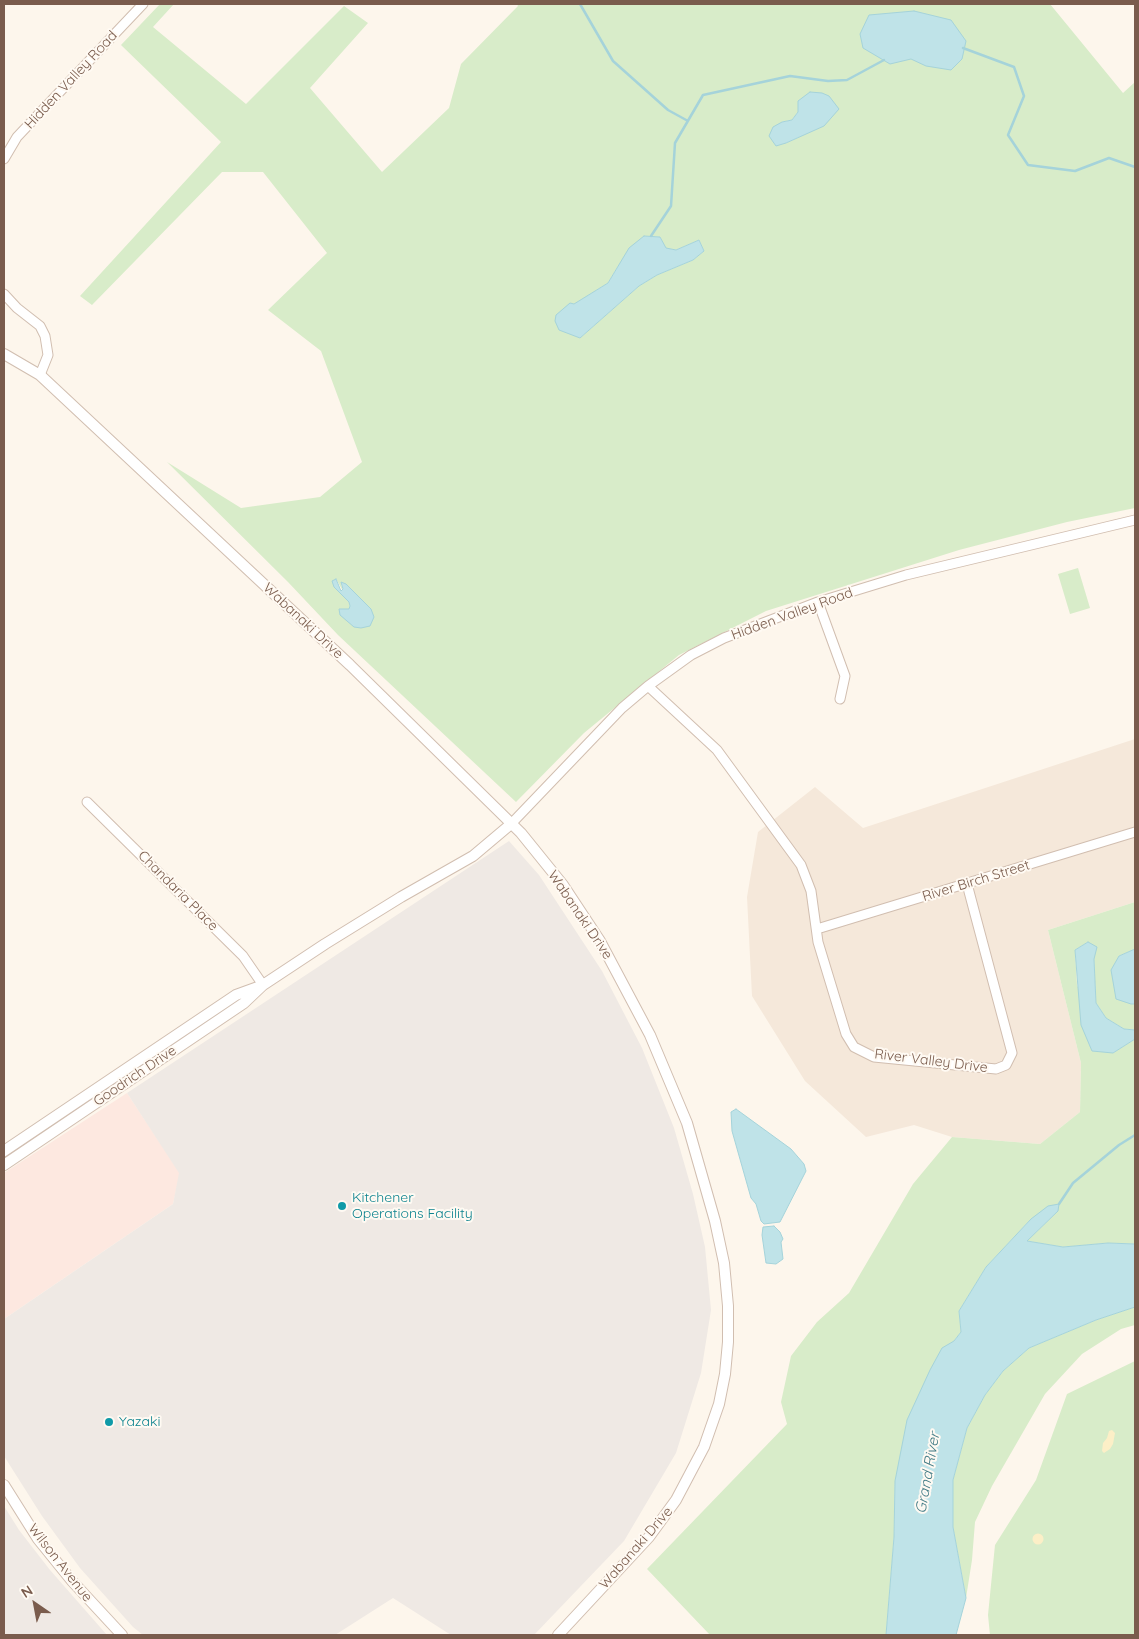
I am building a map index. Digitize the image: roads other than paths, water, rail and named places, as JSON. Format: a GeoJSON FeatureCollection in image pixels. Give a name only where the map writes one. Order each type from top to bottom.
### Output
{"type":"FeatureCollection","features":[{"type":"Feature","properties":{"kind":"street","name":"Hidden Valley Road"},"geometry":{"type":"LineString","coordinates":[[4,160],[17,137],[144,4]]}},
{"type":"Feature","properties":{"kind":"street"},"geometry":{"type":"LineString","coordinates":[[4,294],[17,308],[40,326],[45,336],[48,354],[40,375]]}},
{"type":"Feature","properties":{"kind":"street","name":"Wabanaki Drive"},"geometry":{"type":"LineString","coordinates":[[4,354],[40,375],[350,665],[511,824],[563,885],[600,940],[650,1035],[687,1123],[708,1190],[724,1263],[728,1306],[728,1342],[725,1374],[721,1396],[704,1446],[676,1500],[649,1537],[558,1635]]}},
{"type":"Feature","properties":{"kind":"street","name":"Hidden Valley Road"},"geometry":{"type":"LineString","coordinates":[[511,824],[602,728],[648,686],[691,655],[724,638],[818,602],[906,575],[1135,520]]}},
{"type":"Feature","properties":{"kind":"street"},"geometry":{"type":"LineString","coordinates":[[818,602],[845,676],[840,699]]}},
{"type":"Feature","properties":{"kind":"street","name":"River Valley Drive"},"geometry":{"type":"LineString","coordinates":[[648,686],[717,750],[801,865],[811,891],[818,942],[846,1034],[854,1047],[874,1057],[996,1069],[1006,1065],[1012,1053],[966,884]]}},
{"type":"Feature","properties":{"kind":"street","name":"Chandaria Place"},"geometry":{"type":"LineString","coordinates":[[87,802],[243,956],[263,985]]}},
{"type":"Feature","properties":{"kind":"street","name":"Goodrich Drive"},"geometry":{"type":"LineString","coordinates":[[4,1165],[244,1003],[263,985],[348,929],[473,856],[511,824]]}},
{"type":"Feature","properties":{"kind":"street","name":"River Birch Street"},"geometry":{"type":"LineString","coordinates":[[817,929],[1135,832]]}},
{"type":"Feature","properties":{"kind":"street","name":"Goodrich Drive"},"geometry":{"type":"LineString","coordinates":[[4,1151],[236,995],[263,985]]}},
{"type":"Feature","properties":{"kind":"street","name":"Wilson Avenue"},"geometry":{"type":"LineString","coordinates":[[4,1485],[38,1539],[72,1581],[122,1635]]}},
{"type":"Feature","properties":{"kind":"water"},"geometry":{"type":"Polygon","coordinates":[[[914,11],[951,20],[966,41],[962,59],[951,70],[926,66],[911,59],[890,64],[863,48],[860,34],[869,15],[914,11]]]}},
{"type":"Feature","properties":{"kind":"water"},"geometry":{"type":"Polygon","coordinates":[[[810,92],[829,96],[839,109],[824,126],[776,146],[769,136],[773,127],[782,122],[792,120],[798,112],[798,101],[810,92]]]}},
{"type":"Feature","properties":{"kind":"water"},"geometry":{"type":"Polygon","coordinates":[[[644,236],[660,237],[666,248],[676,250],[699,240],[704,251],[693,260],[657,275],[639,286],[580,338],[559,330],[555,321],[556,315],[570,303],[574,304],[608,283],[629,248],[644,236]]]}},
{"type":"Feature","properties":{"kind":"water"},"geometry":{"type":"Polygon","coordinates":[[[336,579],[341,591],[343,589],[341,582],[346,584],[371,609],[374,617],[370,626],[354,627],[340,615],[339,609],[349,609],[350,606],[349,602],[334,587],[332,581],[336,579]]]}},
{"type":"Feature","properties":{"kind":"water"},"geometry":{"type":"Polygon","coordinates":[[[1088,942],[1097,947],[1094,959],[1096,1003],[1106,1018],[1124,1029],[1135,1030],[1135,1039],[1113,1053],[1092,1051],[1081,1025],[1075,950],[1088,942]]]}},
{"type":"Feature","properties":{"kind":"water"},"geometry":{"type":"Polygon","coordinates":[[[1135,949],[1135,1004],[1131,1004],[1116,999],[1111,970],[1119,956],[1135,949]]]}},
{"type":"Feature","properties":{"kind":"water"},"geometry":{"type":"Polygon","coordinates":[[[736,1109],[791,1149],[804,1164],[806,1171],[780,1222],[764,1224],[761,1221],[756,1204],[751,1198],[732,1131],[731,1112],[736,1109]]]}},
{"type":"Feature","properties":{"kind":"water","name":"Grand River"},"geometry":{"type":"Polygon","coordinates":[[[1059,1204],[1058,1211],[1027,1241],[1063,1247],[1108,1243],[1135,1244],[1135,1307],[1096,1320],[1029,1348],[1003,1371],[985,1395],[967,1428],[953,1480],[953,1527],[966,1598],[956,1635],[886,1635],[894,1537],[895,1481],[907,1420],[942,1348],[954,1341],[961,1332],[959,1311],[986,1267],[1031,1219],[1048,1206],[1059,1204]]]}},
{"type":"Feature","properties":{"kind":"water"},"geometry":{"type":"Polygon","coordinates":[[[774,1226],[780,1232],[783,1239],[781,1242],[783,1259],[776,1264],[766,1263],[762,1235],[763,1227],[774,1226]]]}},
{"type":"Feature","properties":{"kind":"waterway"},"geometry":{"type":"LineString","coordinates":[[580,4],[613,61],[668,110],[688,121]]}},
{"type":"Feature","properties":{"kind":"waterway"},"geometry":{"type":"LineString","coordinates":[[963,48],[1014,67],[1024,96],[1008,135],[1028,165],[1075,171],[1109,158],[1135,167]]}},
{"type":"Feature","properties":{"kind":"waterway"},"geometry":{"type":"LineString","coordinates":[[651,236],[671,206],[675,143],[703,95],[790,76],[828,81],[847,80],[884,60]]}},
{"type":"Feature","properties":{"kind":"waterway"},"geometry":{"type":"LineString","coordinates":[[1059,1204],[1073,1183],[1119,1145],[1135,1135]]}},
{"type":"Feature","properties":{"kind":"place","name":"Kitchener Operations Facility"},"geometry":{"type":"Point","coordinates":[342,1206]}},
{"type":"Feature","properties":{"kind":"place","name":"Yazaki"},"geometry":{"type":"Point","coordinates":[109,1422]}}]}
